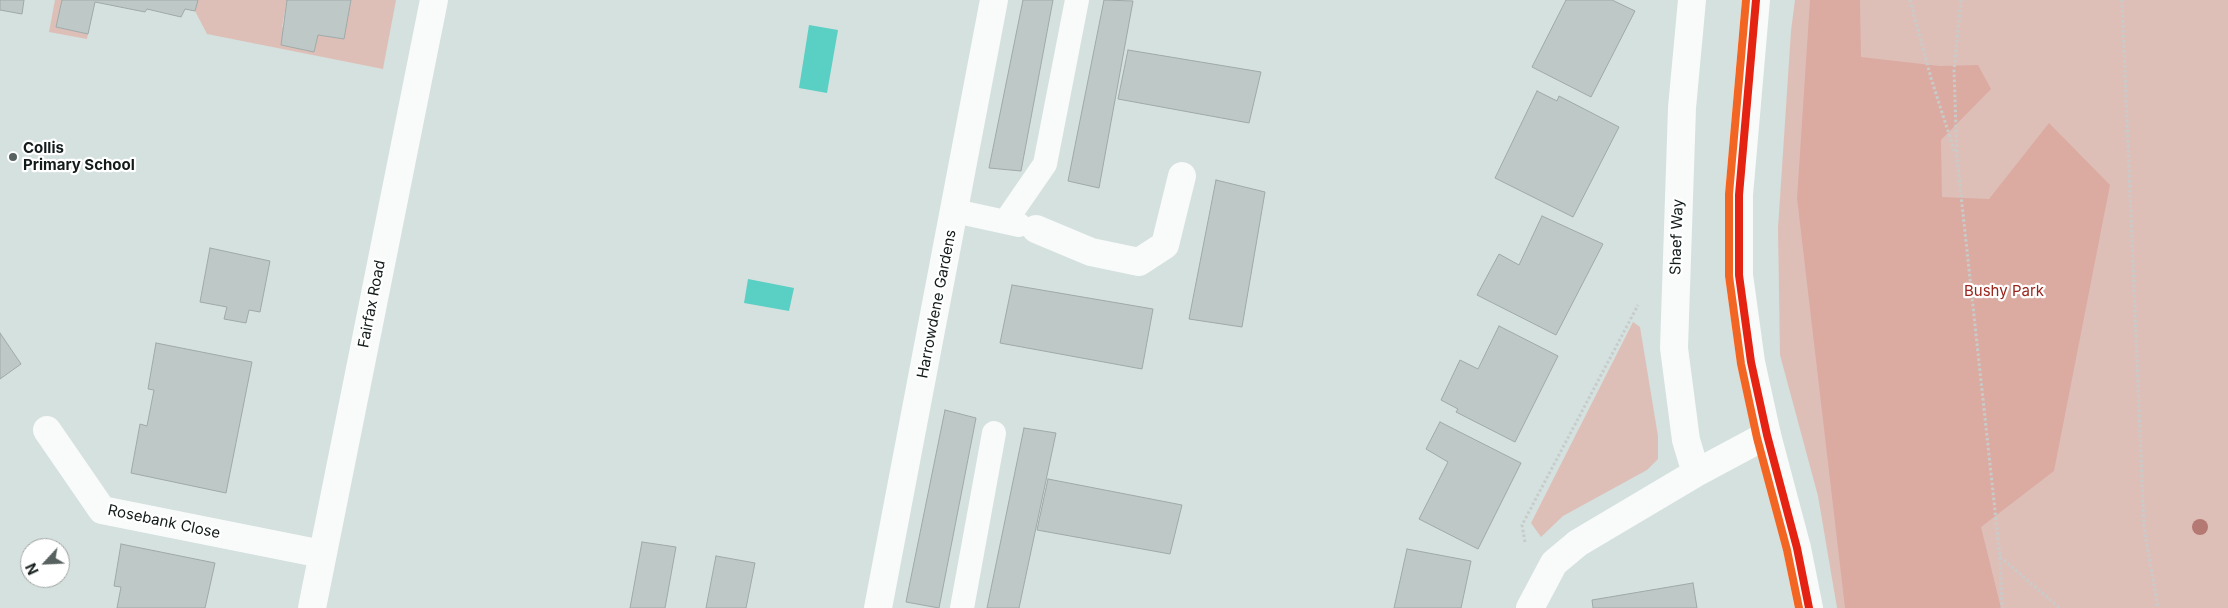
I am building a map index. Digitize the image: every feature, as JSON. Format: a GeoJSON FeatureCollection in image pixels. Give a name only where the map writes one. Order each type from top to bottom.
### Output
{"type":"FeatureCollection","features":[{"type":"Feature","properties":{"kind":"street","name":"Fairfax Road"},"geometry":{"type":"LineString","coordinates":[[312,608],[434,0]]}},
{"type":"Feature","properties":{"kind":"street","name":"Harrowdene Gardens"},"geometry":{"type":"LineString","coordinates":[[878,608],[994,0]]}},
{"type":"Feature","properties":{"kind":"street","name":"Shaef Way"},"geometry":{"type":"LineString","coordinates":[[1692,0],[1682,108],[1674,348],[1686,440],[1696,473]]}},
{"type":"Feature","properties":{"kind":"street"},"geometry":{"type":"LineString","coordinates":[[1756,0],[1739,195],[1739,275],[1751,362],[1767,436],[1797,548],[1809,608]]}},
{"type":"Feature","properties":{"kind":"street"},"geometry":{"type":"LineString","coordinates":[[1036,229],[1092,252],[1139,262],[1165,245],[1182,176]]}},
{"type":"Feature","properties":{"kind":"street","name":"Rosebank Close"},"geometry":{"type":"LineString","coordinates":[[47,430],[102,510],[322,554]]}},
{"type":"Feature","properties":{"kind":"street"},"geometry":{"type":"LineString","coordinates":[[1535,599],[1554,564],[1578,542],[1696,473],[1767,436]]}},
{"type":"Feature","properties":{"kind":"lane"},"geometry":{"type":"LineString","coordinates":[[1005,222],[1044,164],[1077,0]]}},
{"type":"Feature","properties":{"kind":"lane"},"geometry":{"type":"LineString","coordinates":[[955,211],[1036,229]]}},
{"type":"Feature","properties":{"kind":"lane"},"geometry":{"type":"LineString","coordinates":[[962,608],[994,433]]}},
{"type":"Feature","properties":{"kind":"path"},"geometry":{"type":"LineString","coordinates":[[1910,0],[1931,78],[1957,158]]}},
{"type":"Feature","properties":{"kind":"path"},"geometry":{"type":"LineString","coordinates":[[1961,0],[1954,70],[1957,158],[2000,557],[2002,608]]}},
{"type":"Feature","properties":{"kind":"path"},"geometry":{"type":"LineString","coordinates":[[2122,0],[2144,528],[2158,608]]}},
{"type":"Feature","properties":{"kind":"path"},"geometry":{"type":"LineString","coordinates":[[1535,599],[1522,524],[1647,288],[1676,271]]}},
{"type":"Feature","properties":{"kind":"path"},"geometry":{"type":"LineString","coordinates":[[2000,557],[2060,608]]}},
{"type":"Feature","properties":{"kind":"green space"},"geometry":{"type":"Polygon","coordinates":[[[55,0],[62,0],[56,27],[88,34],[87,39],[49,32],[55,0]]]}},
{"type":"Feature","properties":{"kind":"green space"},"geometry":{"type":"Polygon","coordinates":[[[198,0],[287,0],[282,27],[285,28],[281,45],[314,52],[318,35],[344,39],[351,0],[396,0],[383,69],[207,34],[195,11],[198,0]]]}},
{"type":"Feature","properties":{"kind":"green space","name":"Bushy Park"},"geometry":{"type":"Polygon","coordinates":[[[1795,0],[2228,0],[2228,608],[1837,608],[1818,496],[1780,355],[1778,228],[1791,31],[1795,0]]]}},
{"type":"Feature","properties":{"kind":"green space"},"geometry":{"type":"Polygon","coordinates":[[[1810,0],[1860,0],[1861,57],[1940,66],[1978,65],[1991,89],[1941,140],[1942,197],[1989,199],[2049,123],[2110,185],[2054,471],[1981,527],[2001,608],[1845,608],[1797,198],[1810,0]]]}},
{"type":"Feature","properties":{"kind":"green space"},"geometry":{"type":"Polygon","coordinates":[[[1633,322],[1640,327],[1658,436],[1658,459],[1647,470],[1563,516],[1541,537],[1531,523],[1633,322]]]}},
{"type":"Feature","properties":{"kind":"water"},"geometry":{"type":"Polygon","coordinates":[[[809,25],[838,30],[827,93],[799,88],[809,25]]]}},
{"type":"Feature","properties":{"kind":"water"},"geometry":{"type":"Polygon","coordinates":[[[748,279],[794,288],[789,311],[744,303],[748,279]]]}},
{"type":"Feature","properties":{"kind":"building"},"geometry":{"type":"Polygon","coordinates":[[[0,0],[24,0],[22,14],[0,10],[0,0]]]}},
{"type":"Feature","properties":{"kind":"building"},"geometry":{"type":"Polygon","coordinates":[[[62,0],[198,0],[195,11],[185,9],[181,17],[147,9],[145,12],[95,2],[88,34],[56,27],[62,0]]]}},
{"type":"Feature","properties":{"kind":"building"},"geometry":{"type":"Polygon","coordinates":[[[287,0],[351,0],[344,39],[318,35],[314,52],[281,45],[287,0]]]}},
{"type":"Feature","properties":{"kind":"building"},"geometry":{"type":"Polygon","coordinates":[[[1023,0],[1053,0],[1021,171],[989,168],[1023,0]]]}},
{"type":"Feature","properties":{"kind":"building"},"geometry":{"type":"Polygon","coordinates":[[[1104,0],[1133,1],[1099,188],[1068,181],[1104,0]]]}},
{"type":"Feature","properties":{"kind":"building"},"geometry":{"type":"Polygon","coordinates":[[[1566,0],[1612,0],[1635,11],[1591,97],[1532,67],[1566,0]]]}},
{"type":"Feature","properties":{"kind":"building"},"geometry":{"type":"Polygon","coordinates":[[[1128,50],[1261,72],[1249,123],[1118,99],[1128,50]]]}},
{"type":"Feature","properties":{"kind":"building"},"geometry":{"type":"Polygon","coordinates":[[[1537,91],[1557,101],[1559,96],[1619,127],[1573,217],[1495,178],[1537,91]]]}},
{"type":"Feature","properties":{"kind":"building"},"geometry":{"type":"Polygon","coordinates":[[[1216,180],[1265,192],[1242,327],[1189,319],[1216,180]]]}},
{"type":"Feature","properties":{"kind":"building"},"geometry":{"type":"Polygon","coordinates":[[[1542,216],[1603,244],[1556,335],[1477,295],[1499,254],[1519,265],[1542,216]]]}},
{"type":"Feature","properties":{"kind":"building"},"geometry":{"type":"Polygon","coordinates":[[[210,248],[270,261],[260,312],[249,310],[246,323],[224,319],[227,307],[200,302],[210,248]]]}},
{"type":"Feature","properties":{"kind":"building"},"geometry":{"type":"Polygon","coordinates":[[[1012,285],[1153,309],[1142,369],[1000,343],[1012,285]]]}},
{"type":"Feature","properties":{"kind":"building"},"geometry":{"type":"Polygon","coordinates":[[[1499,326],[1558,356],[1515,442],[1456,412],[1458,409],[1441,400],[1460,360],[1478,369],[1499,326]]]}},
{"type":"Feature","properties":{"kind":"building"},"geometry":{"type":"Polygon","coordinates":[[[0,333],[21,364],[0,379],[0,333]]]}},
{"type":"Feature","properties":{"kind":"building"},"geometry":{"type":"Polygon","coordinates":[[[156,343],[252,362],[226,493],[131,473],[140,424],[147,426],[154,390],[148,389],[156,343]]]}},
{"type":"Feature","properties":{"kind":"building"},"geometry":{"type":"Polygon","coordinates":[[[945,410],[976,418],[939,608],[906,602],[945,410]]]}},
{"type":"Feature","properties":{"kind":"building"},"geometry":{"type":"Polygon","coordinates":[[[1440,422],[1521,463],[1478,549],[1419,519],[1448,462],[1426,449],[1440,422]]]}},
{"type":"Feature","properties":{"kind":"building"},"geometry":{"type":"Polygon","coordinates":[[[1024,428],[1056,433],[1019,608],[987,608],[1024,428]]]}},
{"type":"Feature","properties":{"kind":"building"},"geometry":{"type":"Polygon","coordinates":[[[1048,479],[1182,505],[1170,554],[1037,530],[1048,479]]]}},
{"type":"Feature","properties":{"kind":"building"},"geometry":{"type":"Polygon","coordinates":[[[642,542],[676,547],[665,608],[630,608],[642,542]]]}},
{"type":"Feature","properties":{"kind":"building"},"geometry":{"type":"Polygon","coordinates":[[[121,544],[215,563],[205,608],[117,608],[121,587],[114,586],[121,544]]]}},
{"type":"Feature","properties":{"kind":"building"},"geometry":{"type":"Polygon","coordinates":[[[1407,549],[1471,561],[1461,608],[1394,608],[1407,549]]]}},
{"type":"Feature","properties":{"kind":"building"},"geometry":{"type":"Polygon","coordinates":[[[716,556],[755,563],[746,608],[706,608],[716,556]]]}},
{"type":"Feature","properties":{"kind":"building"},"geometry":{"type":"Polygon","coordinates":[[[1693,583],[1697,608],[1593,608],[1592,600],[1693,583]]]}},
{"type":"Feature","properties":{"kind":"transit line"},"geometry":{"type":"LineString","coordinates":[[1746,0],[1729,194],[1729,276],[1741,364],[1757,438],[1787,550],[1799,608]]}},
{"type":"Feature","properties":{"kind":"transit line"},"geometry":{"type":"LineString","coordinates":[[1756,0],[1739,195],[1739,275],[1751,362],[1767,435],[1797,548],[1809,608]]}},
{"type":"Feature","properties":{"kind":"place","name":"Collis Primary School"},"geometry":{"type":"Point","coordinates":[13,157]}}]}
